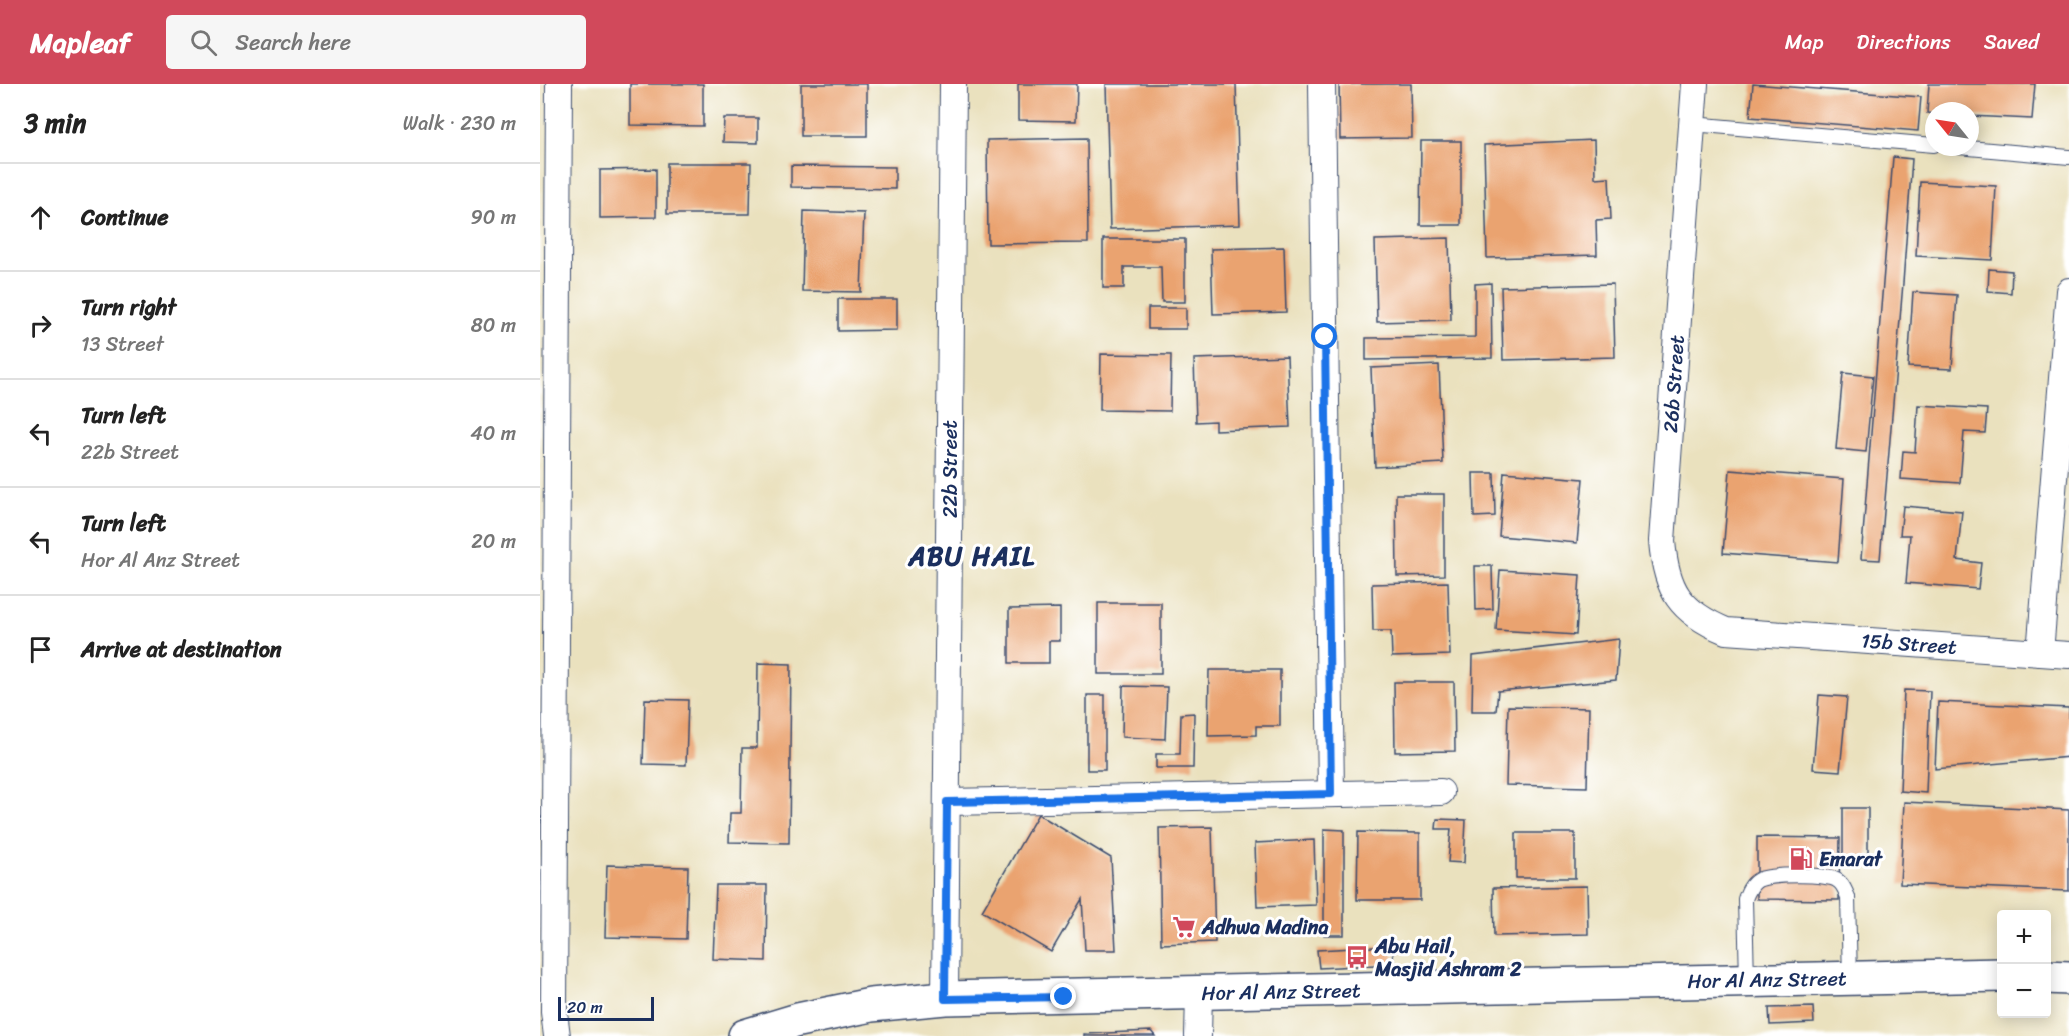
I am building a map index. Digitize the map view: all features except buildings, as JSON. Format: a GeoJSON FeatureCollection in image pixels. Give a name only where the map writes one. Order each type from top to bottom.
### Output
{"type":"FeatureCollection","features":[{"type":"Feature","properties":{"kind":"street"},"geometry":{"type":"LineString","coordinates":[[550,1019],[559,84]]}},
{"type":"Feature","properties":{"kind":"street","name":"22b Street"},"geometry":{"type":"LineString","coordinates":[[945,999],[953,84]]}},
{"type":"Feature","properties":{"kind":"street"},"geometry":{"type":"LineString","coordinates":[[1322,84],[1331,794]]}},
{"type":"Feature","properties":{"kind":"street","name":"26b Street"},"geometry":{"type":"LineString","coordinates":[[1695,84],[1662,541],[1664,565],[1672,587],[1686,606],[1704,622],[1726,630],[1750,633]]}},
{"type":"Feature","properties":{"kind":"street"},"geometry":{"type":"LineString","coordinates":[[2040,653],[2069,291]]}},
{"type":"Feature","properties":{"kind":"street","name":"15b Street"},"geometry":{"type":"LineString","coordinates":[[1750,633],[2069,655]]}},
{"type":"Feature","properties":{"kind":"street"},"geometry":{"type":"LineString","coordinates":[[947,802],[1442,792]]}},
{"type":"Feature","properties":{"kind":"street","name":"Hor Al Anz Street"},"geometry":{"type":"LineString","coordinates":[[745,1036],[798,1020],[871,1005],[945,999],[1997,975]]}},
{"type":"Feature","properties":{"kind":"street"},"geometry":{"type":"LineString","coordinates":[[2051,977],[2069,978]]}},
{"type":"Feature","properties":{"kind":"street"},"geometry":{"type":"LineString","coordinates":[[1198,1036],[1199,993]]}},
{"type":"Feature","properties":{"kind":"lane"},"geometry":{"type":"LineString","coordinates":[[1692,124],[1925,144]]}},
{"type":"Feature","properties":{"kind":"lane"},"geometry":{"type":"LineString","coordinates":[[1979,149],[2069,157]]}},
{"type":"Feature","properties":{"kind":"lane"},"geometry":{"type":"LineString","coordinates":[[1747,980],[1744,898],[1748,889],[1756,881],[1765,878],[1819,876],[1829,876],[1838,880],[1848,897],[1850,978]]}},
{"type":"Feature","properties":{"kind":"place","name":"Emarat"},"geometry":{"type":"Point","coordinates":[1801,859]}},
{"type":"Feature","properties":{"kind":"place","name":"Adhwa Madina"},"geometry":{"type":"Point","coordinates":[1184,927]}},
{"type":"Feature","properties":{"kind":"place","name":"Abu Hail, Masjid Ashram 2"},"geometry":{"type":"Point","coordinates":[1357,957]}},
{"type":"Feature","properties":{"kind":"district","name":"ABU HAIL"},"geometry":{"type":"Point","coordinates":[972,556]}},
{"type":"Feature","properties":{"kind":"route"},"geometry":{"type":"LineString","coordinates":[[1064,997],[945,999],[947,802],[1331,794],[1325,337]]}}]}
